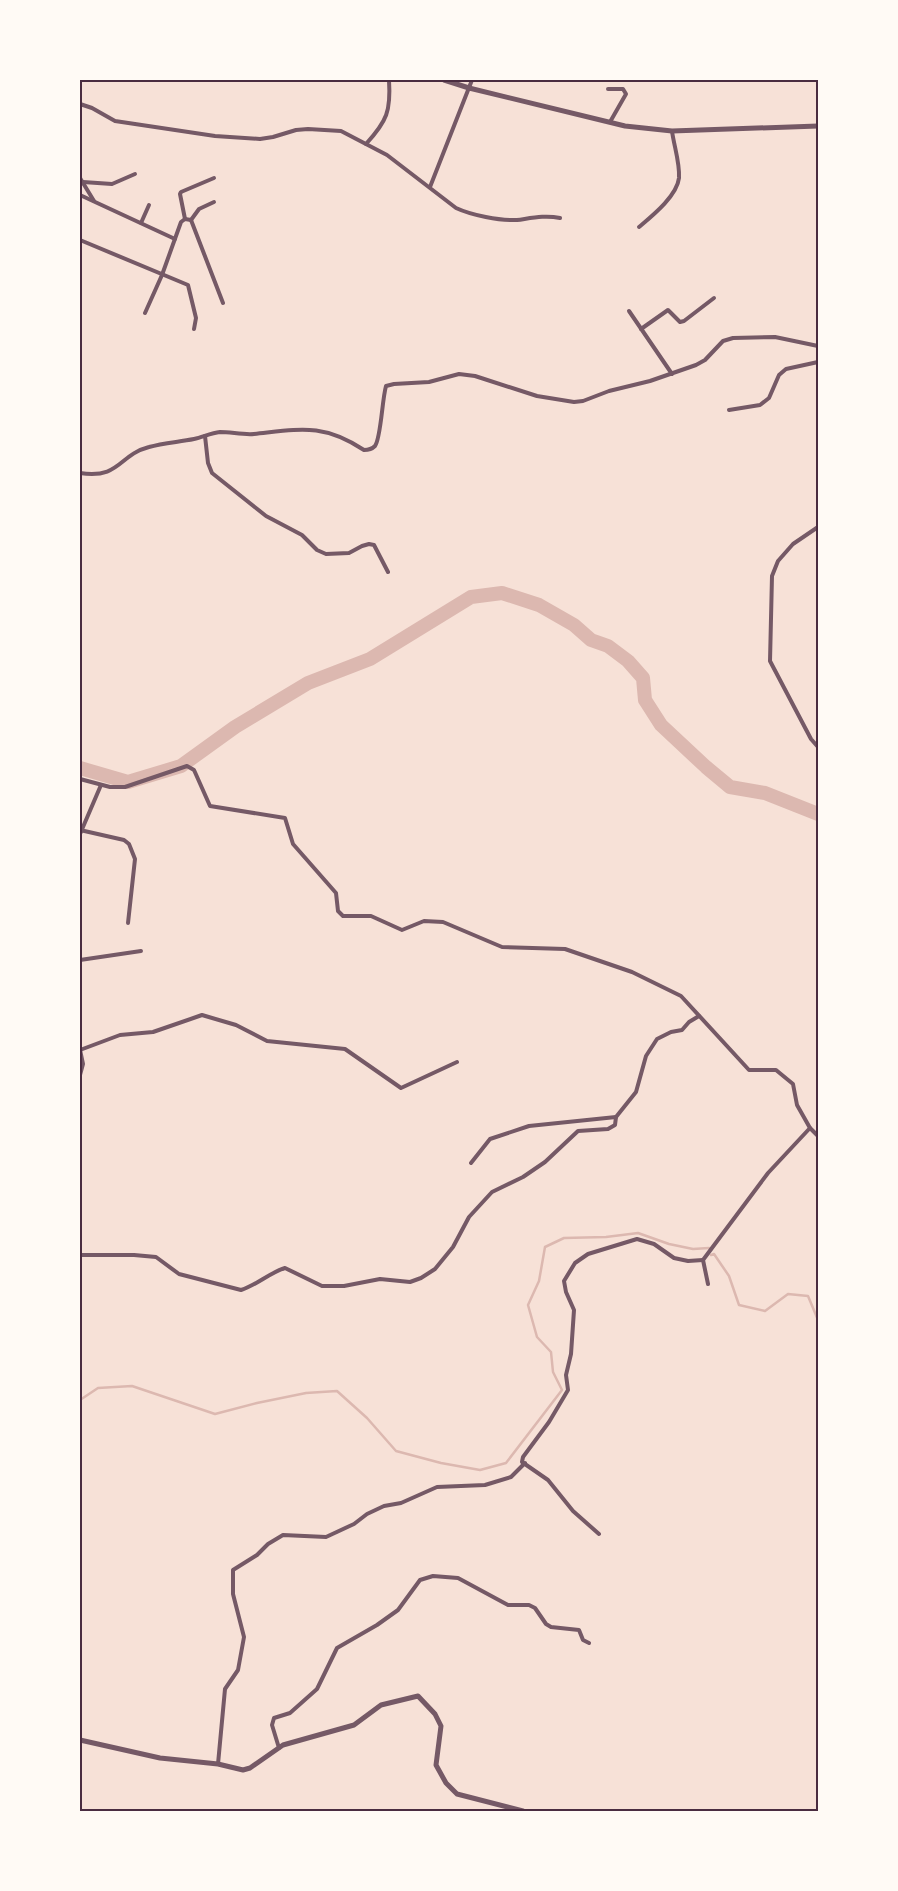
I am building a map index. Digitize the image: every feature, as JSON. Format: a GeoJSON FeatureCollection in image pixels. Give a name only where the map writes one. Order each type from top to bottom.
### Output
{"type":"FeatureCollection","features":[{"type":"Feature","properties":{"kind":"street"},"geometry":{"type":"LineString","coordinates":[[366,144],[381,127],[387,113],[390,98],[389,80]]}},
{"type":"Feature","properties":{"kind":"street"},"geometry":{"type":"LineString","coordinates":[[444,80],[469,88],[651,130],[672,131],[818,126]]}},
{"type":"Feature","properties":{"kind":"street"},"geometry":{"type":"LineString","coordinates":[[430,186],[462,100],[472,80]]}},
{"type":"Feature","properties":{"kind":"street"},"geometry":{"type":"LineString","coordinates":[[608,90],[623,89],[626,94],[610,122]]}},
{"type":"Feature","properties":{"kind":"street"},"geometry":{"type":"LineString","coordinates":[[80,104],[92,108],[115,121],[215,136],[260,139],[296,130],[341,131],[387,155],[430,186],[456,208],[468,213],[516,220],[535,217],[560,218]]}},
{"type":"Feature","properties":{"kind":"street"},"geometry":{"type":"LineString","coordinates":[[639,227],[658,212],[677,184],[678,165],[672,131]]}},
{"type":"Feature","properties":{"kind":"street"},"geometry":{"type":"LineString","coordinates":[[83,182],[112,184],[135,174]]}},
{"type":"Feature","properties":{"kind":"street"},"geometry":{"type":"LineString","coordinates":[[80,178],[94,201]]}},
{"type":"Feature","properties":{"kind":"street"},"geometry":{"type":"LineString","coordinates":[[185,219],[181,192],[214,178]]}},
{"type":"Feature","properties":{"kind":"street"},"geometry":{"type":"LineString","coordinates":[[80,195],[175,239]]}},
{"type":"Feature","properties":{"kind":"street"},"geometry":{"type":"LineString","coordinates":[[191,220],[199,209],[214,202]]}},
{"type":"Feature","properties":{"kind":"street"},"geometry":{"type":"LineString","coordinates":[[141,223],[149,205]]}},
{"type":"Feature","properties":{"kind":"street"},"geometry":{"type":"LineString","coordinates":[[185,219],[191,220]]}},
{"type":"Feature","properties":{"kind":"street"},"geometry":{"type":"LineString","coordinates":[[145,313],[181,222],[185,219]]}},
{"type":"Feature","properties":{"kind":"street"},"geometry":{"type":"LineString","coordinates":[[191,220],[223,303]]}},
{"type":"Feature","properties":{"kind":"street"},"geometry":{"type":"LineString","coordinates":[[80,240],[188,285],[196,318],[194,330]]}},
{"type":"Feature","properties":{"kind":"street"},"geometry":{"type":"LineString","coordinates":[[642,329],[668,310],[680,322],[684,322],[714,298]]}},
{"type":"Feature","properties":{"kind":"street"},"geometry":{"type":"LineString","coordinates":[[629,311],[672,374]]}},
{"type":"Feature","properties":{"kind":"street"},"geometry":{"type":"LineString","coordinates":[[80,473],[100,474],[112,471],[135,453],[148,447],[196,439],[222,432],[253,434],[269,431],[307,429],[333,433],[364,450],[370,450],[379,438],[382,401],[386,386],[390,384],[429,382],[459,374],[475,376],[537,396],[574,402],[583,401],[609,391],[672,374],[705,360],[723,341],[733,338],[775,337],[818,346]]}},
{"type":"Feature","properties":{"kind":"street"},"geometry":{"type":"LineString","coordinates":[[729,410],[760,405],[768,398],[779,375],[786,369],[818,362]]}},
{"type":"Feature","properties":{"kind":"street"},"geometry":{"type":"LineString","coordinates":[[205,436],[208,463],[212,473],[266,516],[302,536],[318,550],[326,554],[349,553],[362,546],[374,545],[388,572]]}},
{"type":"Feature","properties":{"kind":"street"},"geometry":{"type":"LineString","coordinates":[[818,527],[793,544],[778,561],[772,576],[770,660],[811,739],[818,747]]}},
{"type":"Feature","properties":{"kind":"street"},"geometry":{"type":"LineString","coordinates":[[80,780],[101,785],[125,787],[187,766],[194,770],[210,806],[285,818],[293,844],[336,893],[338,911],[343,916],[371,916],[402,930],[424,921],[443,922],[502,946],[565,949],[632,972],[681,996],[749,1070],[776,1070],[793,1084],[797,1105],[810,1128],[818,1136]]}},
{"type":"Feature","properties":{"kind":"street"},"geometry":{"type":"LineString","coordinates":[[101,785],[80,831],[124,840],[130,844],[135,859],[128,923]]}},
{"type":"Feature","properties":{"kind":"street"},"geometry":{"type":"LineString","coordinates":[[80,960],[141,951]]}},
{"type":"Feature","properties":{"kind":"street"},"geometry":{"type":"LineString","coordinates":[[80,1076],[83,1064],[80,1050],[120,1035],[153,1032],[202,1015],[236,1024],[267,1041],[345,1049],[401,1088],[457,1062]]}},
{"type":"Feature","properties":{"kind":"street"},"geometry":{"type":"LineString","coordinates":[[80,1255],[134,1254],[156,1257],[179,1274],[241,1290],[285,1268],[322,1286],[344,1286],[380,1279],[410,1282],[421,1278],[435,1269],[453,1247],[469,1217],[492,1192],[523,1177],[544,1162],[578,1131],[608,1129],[615,1125],[616,1117],[636,1092],[646,1056],[658,1039],[671,1032],[682,1030],[689,1022],[699,1016]]}},
{"type":"Feature","properties":{"kind":"street"},"geometry":{"type":"LineString","coordinates":[[471,1163],[490,1138],[530,1126],[616,1117]]}},
{"type":"Feature","properties":{"kind":"street"},"geometry":{"type":"LineString","coordinates":[[708,1284],[703,1260],[768,1173],[810,1128]]}},
{"type":"Feature","properties":{"kind":"street"},"geometry":{"type":"LineString","coordinates":[[599,1534],[573,1511],[548,1480],[522,1462],[523,1457],[549,1422],[568,1390],[566,1375],[571,1354],[574,1310],[566,1292],[564,1281],[575,1263],[588,1254],[637,1239],[654,1244],[674,1258],[688,1261],[703,1260]]}},
{"type":"Feature","properties":{"kind":"street"},"geometry":{"type":"LineString","coordinates":[[218,1764],[225,1689],[238,1670],[244,1637],[233,1594],[233,1570],[283,1535],[326,1537],[384,1506],[401,1503],[437,1487],[485,1485],[502,1480],[511,1477],[526,1463]]}},
{"type":"Feature","properties":{"kind":"street"},"geometry":{"type":"LineString","coordinates":[[279,1748],[272,1725],[274,1718],[290,1713],[317,1689],[338,1648],[398,1610],[420,1580],[433,1576],[458,1578],[508,1605],[529,1605],[534,1608],[551,1628],[579,1630],[583,1640],[590,1643]]}},
{"type":"Feature","properties":{"kind":"street"},"geometry":{"type":"LineString","coordinates":[[80,1740],[160,1758],[218,1764],[243,1770],[250,1768],[282,1745],[354,1725],[381,1705],[418,1696],[435,1714],[441,1726],[436,1765],[446,1782],[457,1794],[523,1811]]}},
{"type":"Feature","properties":{"kind":"waterway"},"geometry":{"type":"LineString","coordinates":[[80,768],[128,782],[181,766],[235,727],[308,683],[370,659],[471,597],[502,593],[539,605],[574,625],[591,640],[608,646],[628,661],[643,678],[645,700],[661,725],[730,787],[765,793],[818,814]]}},
{"type":"Feature","properties":{"kind":"waterway"},"geometry":{"type":"LineString","coordinates":[[80,1400],[98,1388],[132,1386],[215,1414],[306,1393],[337,1391],[367,1418],[396,1451],[441,1463],[480,1470],[506,1463],[562,1390],[553,1372],[551,1352],[537,1337],[528,1305],[539,1281],[545,1247],[564,1238],[606,1237],[638,1233],[669,1244],[693,1249],[709,1248]]}},
{"type":"Feature","properties":{"kind":"waterway"},"geometry":{"type":"LineString","coordinates":[[711,1255],[714,1254],[729,1276],[739,1305],[765,1311],[788,1294],[808,1296],[818,1320]]}}]}
